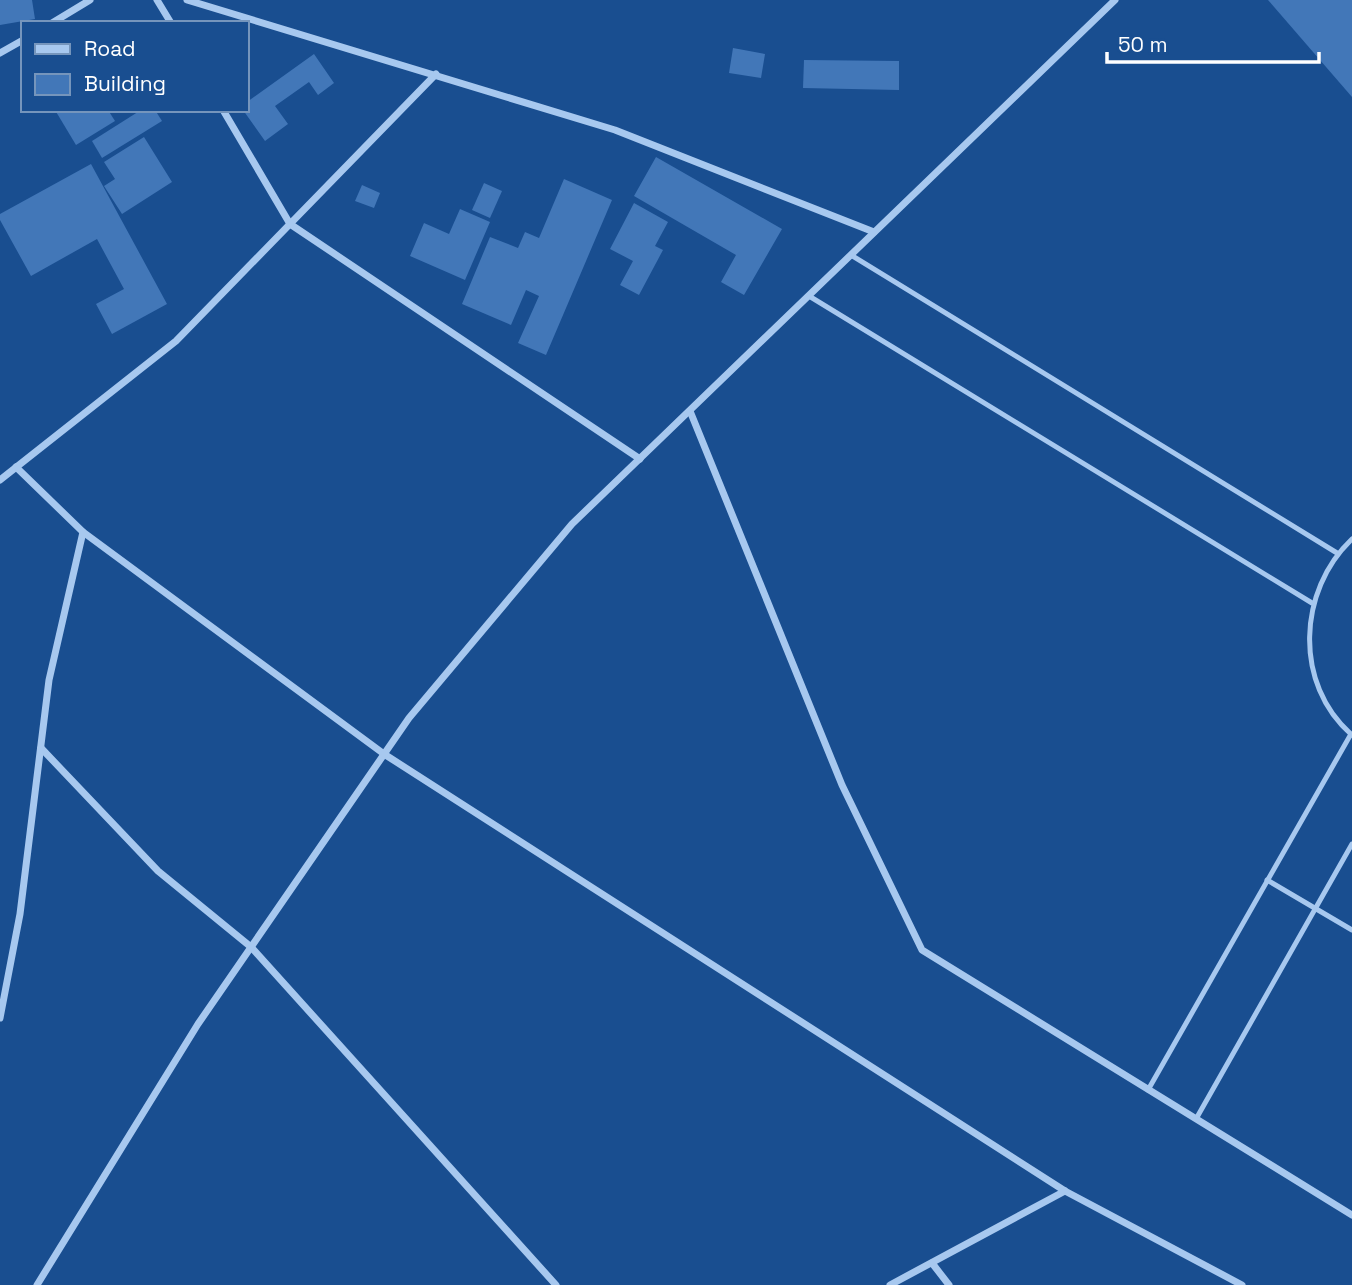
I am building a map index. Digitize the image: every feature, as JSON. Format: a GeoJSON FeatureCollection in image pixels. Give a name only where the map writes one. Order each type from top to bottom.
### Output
{"type":"FeatureCollection","features":[{"type":"Feature","properties":{"kind":"street"},"geometry":{"type":"LineString","coordinates":[[55,21],[90,0]]}},
{"type":"Feature","properties":{"kind":"street"},"geometry":{"type":"LineString","coordinates":[[157,0],[170,21]]}},
{"type":"Feature","properties":{"kind":"street"},"geometry":{"type":"LineString","coordinates":[[187,0],[615,130],[874,233]]}},
{"type":"Feature","properties":{"kind":"street"},"geometry":{"type":"LineString","coordinates":[[37,1285],[198,1024],[409,718],[572,524],[1115,0]]}},
{"type":"Feature","properties":{"kind":"street"},"geometry":{"type":"LineString","coordinates":[[0,53],[21,41]]}},
{"type":"Feature","properties":{"kind":"street"},"geometry":{"type":"LineString","coordinates":[[0,480],[176,341],[436,74]]}},
{"type":"Feature","properties":{"kind":"street"},"geometry":{"type":"LineString","coordinates":[[224,112],[290,224],[640,459]]}},
{"type":"Feature","properties":{"kind":"street"},"geometry":{"type":"LineString","coordinates":[[690,411],[842,785],[922,950],[1352,1215]]}},
{"type":"Feature","properties":{"kind":"street"},"geometry":{"type":"LineString","coordinates":[[16,467],[83,532],[384,754],[1065,1191],[1242,1285]]}},
{"type":"Feature","properties":{"kind":"street"},"geometry":{"type":"LineString","coordinates":[[0,1018],[20,914],[49,680],[83,532]]}},
{"type":"Feature","properties":{"kind":"street"},"geometry":{"type":"LineString","coordinates":[[41,748],[158,872],[251,947],[556,1285]]}},
{"type":"Feature","properties":{"kind":"street"},"geometry":{"type":"LineString","coordinates":[[890,1285],[1065,1191]]}},
{"type":"Feature","properties":{"kind":"street"},"geometry":{"type":"LineString","coordinates":[[932,1263],[949,1285]]}},
{"type":"Feature","properties":{"kind":"lane"},"geometry":{"type":"LineString","coordinates":[[851,255],[1337,552]]}},
{"type":"Feature","properties":{"kind":"lane"},"geometry":{"type":"LineString","coordinates":[[808,296],[1312,603]]}},
{"type":"Feature","properties":{"kind":"lane"},"geometry":{"type":"LineString","coordinates":[[1148,1090],[1352,734],[1343,727],[1319,690],[1309,647],[1312,603],[1322,576],[1337,552],[1352,539]]}},
{"type":"Feature","properties":{"kind":"lane"},"geometry":{"type":"LineString","coordinates":[[1196,1119],[1352,844]]}},
{"type":"Feature","properties":{"kind":"lane"},"geometry":{"type":"LineString","coordinates":[[1267,880],[1352,930]]}},
{"type":"Feature","properties":{"kind":"building"},"geometry":{"type":"Polygon","coordinates":[[[0,0],[32,0],[35,19],[0,25],[0,0]]]}},
{"type":"Feature","properties":{"kind":"building"},"geometry":{"type":"Polygon","coordinates":[[[1268,0],[1352,0],[1352,97],[1268,0]]]}},
{"type":"Feature","properties":{"kind":"building"},"geometry":{"type":"Polygon","coordinates":[[[733,48],[765,54],[761,78],[729,73],[733,48]]]}},
{"type":"Feature","properties":{"kind":"building"},"geometry":{"type":"Polygon","coordinates":[[[314,54],[334,83],[318,95],[309,82],[275,106],[288,124],[265,141],[244,112],[248,112],[248,101],[314,54]]]}},
{"type":"Feature","properties":{"kind":"building"},"geometry":{"type":"Polygon","coordinates":[[[804,60],[899,61],[899,90],[803,88],[804,60]]]}},
{"type":"Feature","properties":{"kind":"building"},"geometry":{"type":"Polygon","coordinates":[[[56,112],[109,112],[115,121],[76,145],[56,112]]]}},
{"type":"Feature","properties":{"kind":"building"},"geometry":{"type":"Polygon","coordinates":[[[138,112],[156,112],[162,121],[102,158],[92,141],[138,112]]]}},
{"type":"Feature","properties":{"kind":"building"},"geometry":{"type":"Polygon","coordinates":[[[144,137],[172,182],[122,214],[104,186],[115,179],[104,162],[144,137]]]}},
{"type":"Feature","properties":{"kind":"building"},"geometry":{"type":"Polygon","coordinates":[[[656,157],[782,229],[744,295],[721,282],[736,255],[634,196],[656,157]]]}},
{"type":"Feature","properties":{"kind":"building"},"geometry":{"type":"Polygon","coordinates":[[[91,164],[167,304],[112,334],[96,304],[124,289],[97,239],[31,276],[0,220],[0,214],[91,164]]]}},
{"type":"Feature","properties":{"kind":"building"},"geometry":{"type":"Polygon","coordinates":[[[564,179],[612,200],[546,355],[518,343],[539,296],[526,290],[511,325],[462,304],[490,237],[518,248],[525,232],[539,238],[564,179]]]}},
{"type":"Feature","properties":{"kind":"building"},"geometry":{"type":"Polygon","coordinates":[[[484,183],[502,191],[490,218],[472,210],[484,183]]]}},
{"type":"Feature","properties":{"kind":"building"},"geometry":{"type":"Polygon","coordinates":[[[362,185],[380,193],[374,208],[355,201],[362,185]]]}},
{"type":"Feature","properties":{"kind":"building"},"geometry":{"type":"Polygon","coordinates":[[[634,203],[668,222],[655,246],[663,250],[639,295],[620,285],[633,261],[610,249],[634,203]]]}},
{"type":"Feature","properties":{"kind":"building"},"geometry":{"type":"Polygon","coordinates":[[[460,209],[490,222],[465,280],[410,256],[424,223],[449,234],[460,209]]]}}]}
